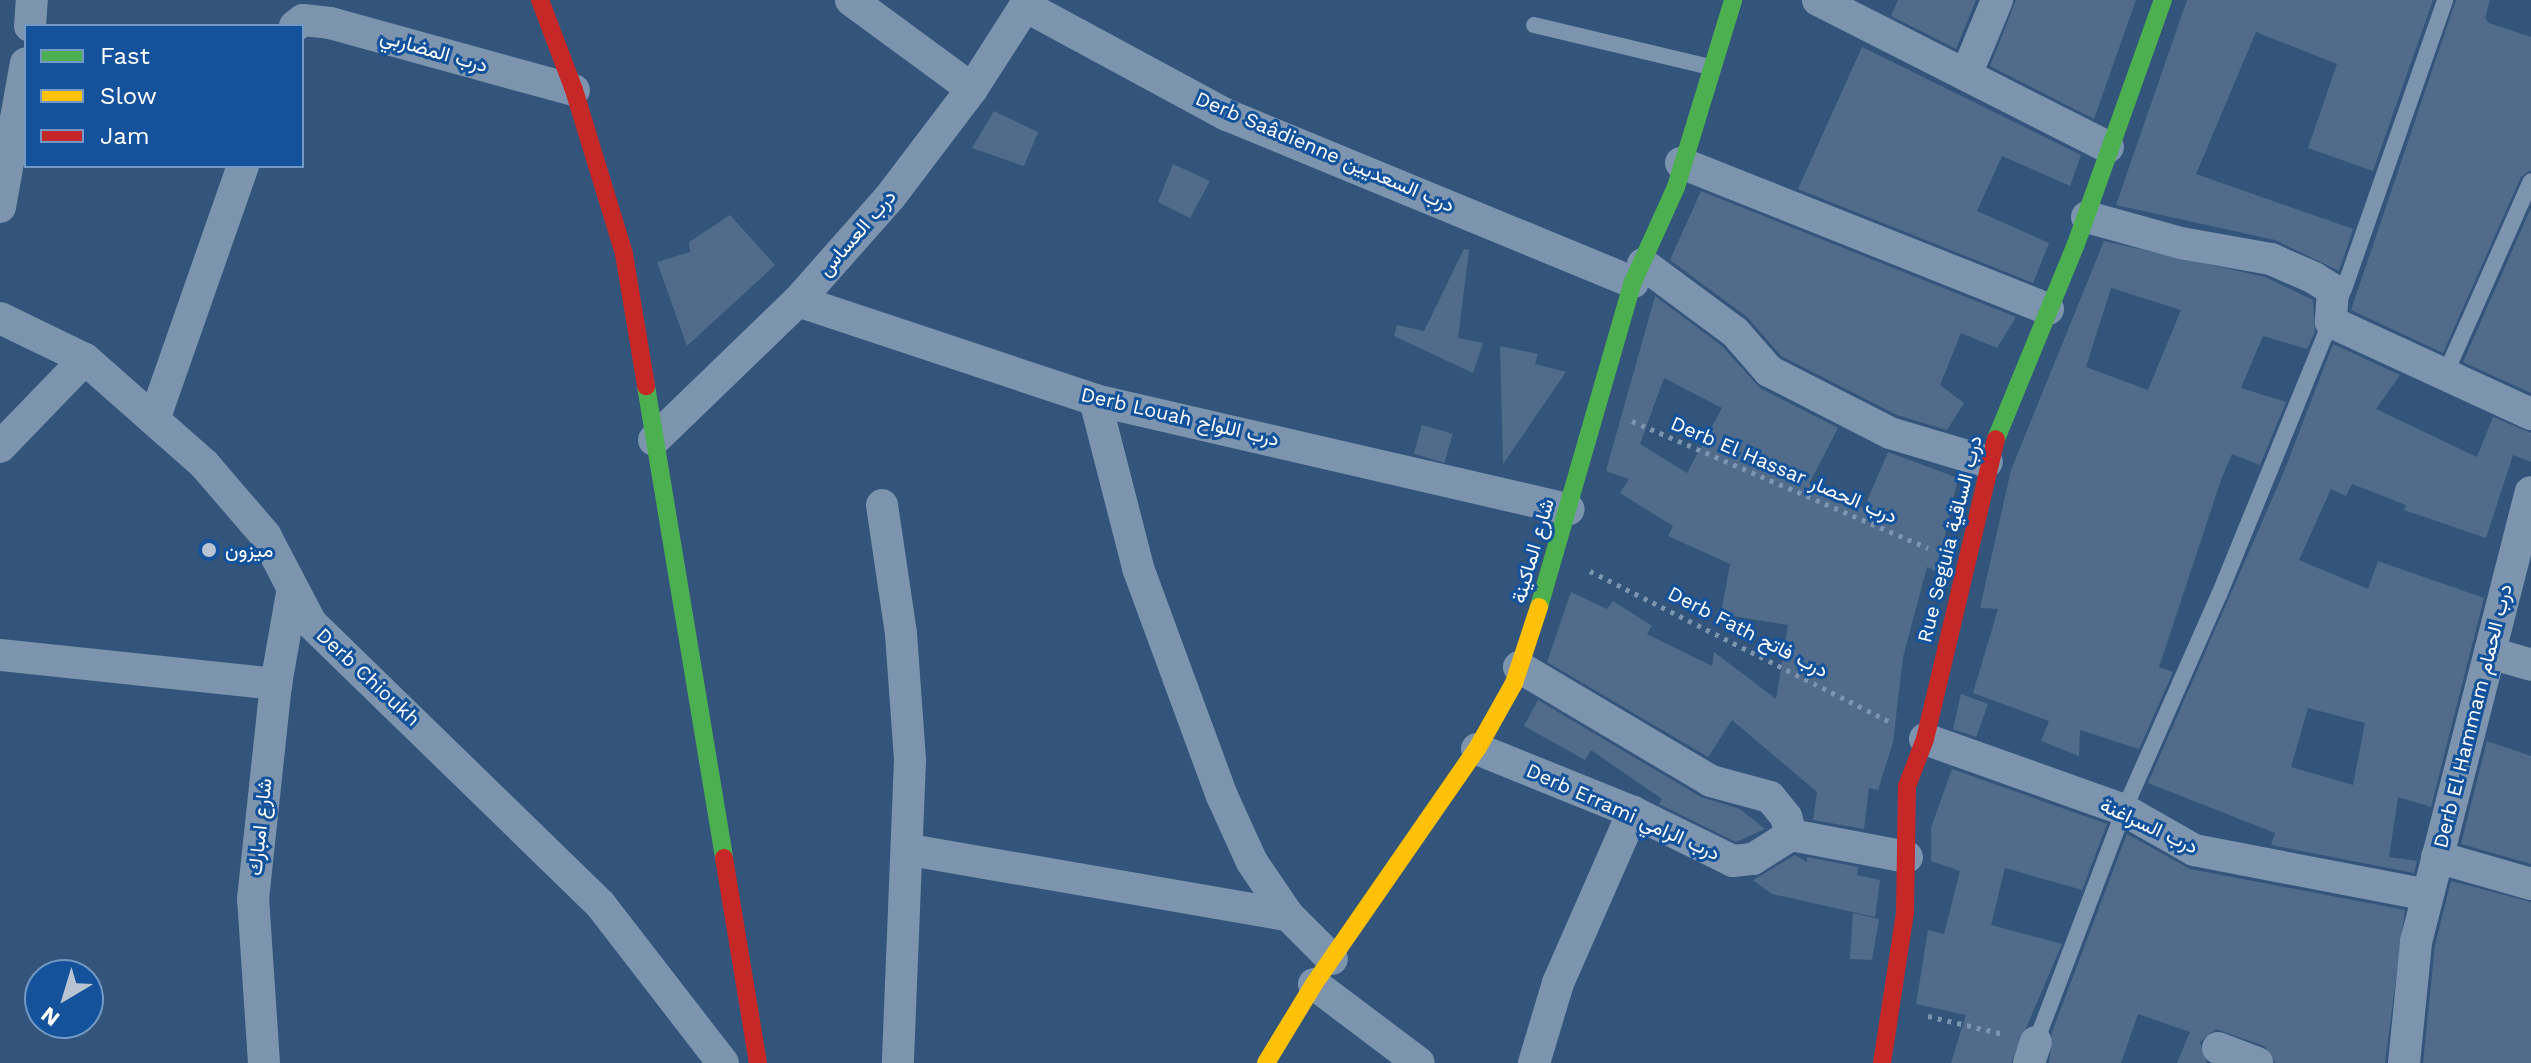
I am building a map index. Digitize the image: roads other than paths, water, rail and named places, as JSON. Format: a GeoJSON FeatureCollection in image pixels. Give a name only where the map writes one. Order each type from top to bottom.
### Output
{"type":"FeatureCollection","features":[{"type":"Feature","properties":{"kind":"street"},"geometry":{"type":"LineString","coordinates":[[30,24],[32,0]]}},
{"type":"Feature","properties":{"kind":"street"},"geometry":{"type":"LineString","coordinates":[[540,0],[574,90],[624,254],[758,1063]]}},
{"type":"Feature","properties":{"kind":"street"},"geometry":{"type":"LineString","coordinates":[[851,0],[972,89]]}},
{"type":"Feature","properties":{"kind":"street","name":"شارع الماكينة"},"geometry":{"type":"LineString","coordinates":[[1266,1063],[1323,971],[1477,749],[1519,667],[1557,554],[1595,404],[1638,273],[1681,163],[1733,0]]}},
{"type":"Feature","properties":{"kind":"street"},"geometry":{"type":"LineString","coordinates":[[1818,0],[2108,147]]}},
{"type":"Feature","properties":{"kind":"street"},"geometry":{"type":"LineString","coordinates":[[1966,75],[1997,0]]}},
{"type":"Feature","properties":{"kind":"street","name":"Rue Seguia درب الساقية"},"geometry":{"type":"LineString","coordinates":[[1882,1063],[1893,1007],[1907,857],[1907,786],[1925,739],[1987,462],[2087,217],[2108,147],[2163,0]]}},
{"type":"Feature","properties":{"kind":"street","name":"درب العساس"},"geometry":{"type":"LineString","coordinates":[[654,440],[798,301],[890,197],[972,89],[1027,3]]}},
{"type":"Feature","properties":{"kind":"street","name":"Derb Saâdienne درب السعديين"},"geometry":{"type":"LineString","coordinates":[[1027,3],[1227,115],[1638,273],[1735,332],[1769,371],[1890,433],[1987,462]]}},
{"type":"Feature","properties":{"kind":"street","name":"درب المضاربي"},"geometry":{"type":"LineString","coordinates":[[298,24],[303,20],[330,23],[574,90]]}},
{"type":"Feature","properties":{"kind":"street"},"geometry":{"type":"LineString","coordinates":[[0,207],[24,74]]}},
{"type":"Feature","properties":{"kind":"street"},"geometry":{"type":"LineString","coordinates":[[1681,163],[2048,309]]}},
{"type":"Feature","properties":{"kind":"street"},"geometry":{"type":"LineString","coordinates":[[155,417],[242,168]]}},
{"type":"Feature","properties":{"kind":"street"},"geometry":{"type":"LineString","coordinates":[[2087,217],[2181,243],[2271,259],[2333,290],[2331,322],[2444,377],[2531,414]]}},
{"type":"Feature","properties":{"kind":"street","name":"Derb Louah درب اللواح"},"geometry":{"type":"LineString","coordinates":[[798,301],[1095,400],[1569,509]]}},
{"type":"Feature","properties":{"kind":"street","name":"Derb Chioukh"},"geometry":{"type":"LineString","coordinates":[[0,318],[85,359],[155,417],[265,535],[292,593],[327,642],[452,755],[600,904],[723,1063]]}},
{"type":"Feature","properties":{"kind":"street"},"geometry":{"type":"LineString","coordinates":[[0,447],[85,359]]}},
{"type":"Feature","properties":{"kind":"street"},"geometry":{"type":"LineString","coordinates":[[1095,400],[1116,495],[1179,690],[1252,862],[1323,971],[1419,1063]]}},
{"type":"Feature","properties":{"kind":"street","name":"Derb El Hammam درب الحمام"},"geometry":{"type":"LineString","coordinates":[[2404,1063],[2416,942],[2531,492]]}},
{"type":"Feature","properties":{"kind":"street"},"geometry":{"type":"LineString","coordinates":[[882,505],[907,701],[910,850],[898,1063]]}},
{"type":"Feature","properties":{"kind":"street","name":"شارع امبارك"},"geometry":{"type":"LineString","coordinates":[[264,1063],[253,899],[276,684],[292,593]]}},
{"type":"Feature","properties":{"kind":"street"},"geometry":{"type":"LineString","coordinates":[[2493,644],[2497,655],[2531,665]]}},
{"type":"Feature","properties":{"kind":"street"},"geometry":{"type":"LineString","coordinates":[[0,655],[276,684]]}},
{"type":"Feature","properties":{"kind":"street"},"geometry":{"type":"LineString","coordinates":[[1519,667],[1711,781],[1770,797],[1786,817],[1791,835],[1907,857]]}},
{"type":"Feature","properties":{"kind":"street","name":"درب السراغنة"},"geometry":{"type":"LineString","coordinates":[[1925,739],[2124,810],[2194,850],[2427,895]]}},
{"type":"Feature","properties":{"kind":"street","name":"Derb Errami درب الرامي"},"geometry":{"type":"LineString","coordinates":[[1477,749],[1633,812],[1733,861],[1753,859],[1791,835]]}},
{"type":"Feature","properties":{"kind":"street"},"geometry":{"type":"LineString","coordinates":[[1534,1063],[1558,983],[1633,812]]}},
{"type":"Feature","properties":{"kind":"street"},"geometry":{"type":"LineString","coordinates":[[910,850],[1288,915]]}},
{"type":"Feature","properties":{"kind":"street"},"geometry":{"type":"LineString","coordinates":[[2437,857],[2531,884]]}},
{"type":"Feature","properties":{"kind":"street"},"geometry":{"type":"LineString","coordinates":[[2218,1048],[2257,1063]]}},
{"type":"Feature","properties":{"kind":"lane"},"geometry":{"type":"LineString","coordinates":[[2033,1052],[2124,810],[2219,595],[2331,322],[2445,0]]}},
{"type":"Feature","properties":{"kind":"lane"},"geometry":{"type":"LineString","coordinates":[[1534,25],[1710,67]]}},
{"type":"Feature","properties":{"kind":"lane"},"geometry":{"type":"LineString","coordinates":[[2444,377],[2531,181]]}},
{"type":"Feature","properties":{"kind":"place","name":"ميزون"},"geometry":{"type":"Point","coordinates":[209,550]}}]}
